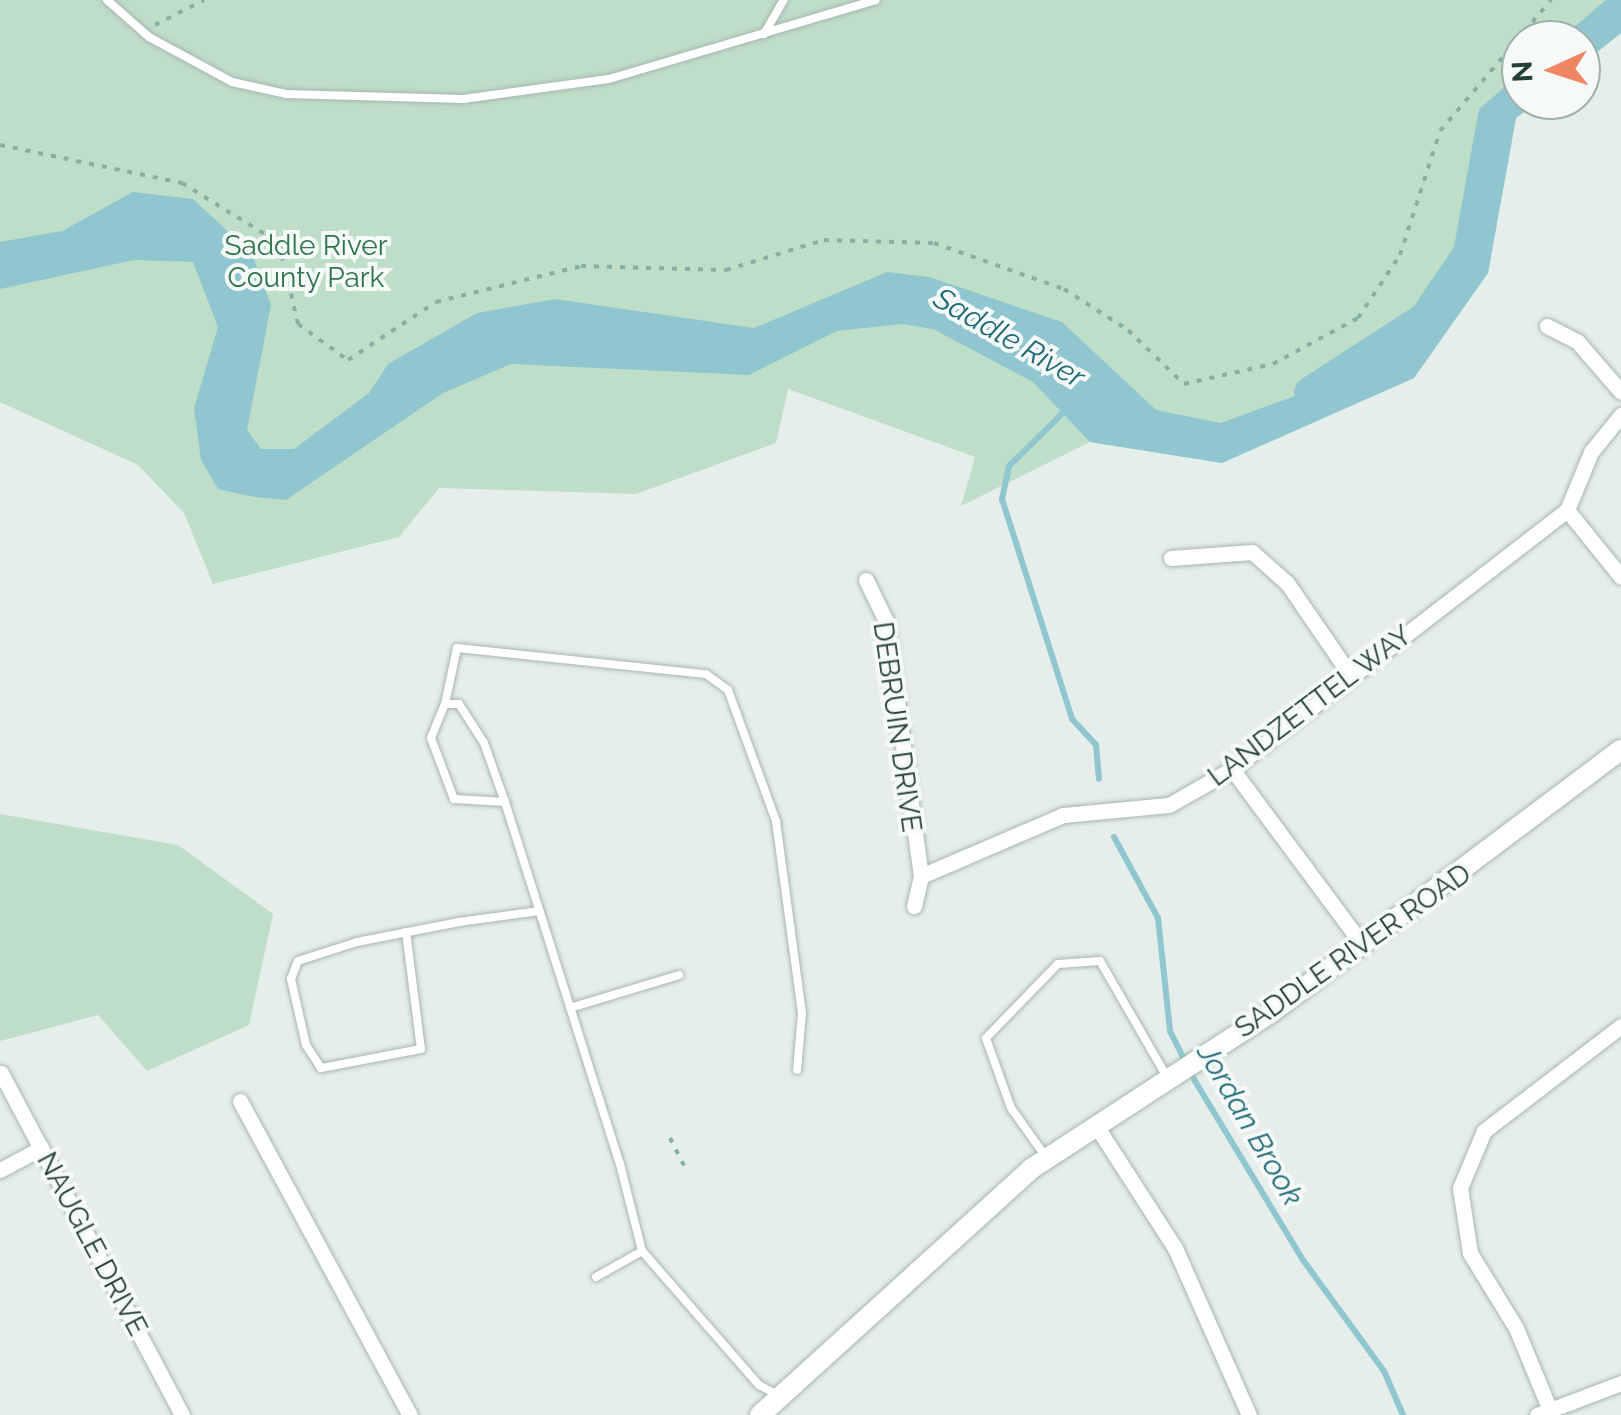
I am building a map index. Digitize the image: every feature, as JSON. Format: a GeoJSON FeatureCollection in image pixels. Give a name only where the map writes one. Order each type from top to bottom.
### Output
{"type":"FeatureCollection","features":[{"type":"Feature","properties":{"kind":"main road","name":"SADDLE RIVER ROAD"},"geometry":{"type":"LineString","coordinates":[[760,1415],[1047,1158],[1361,944],[1621,750]]}},
{"type":"Feature","properties":{"kind":"street"},"geometry":{"type":"LineString","coordinates":[[1547,326],[1577,341],[1621,392]]}},
{"type":"Feature","properties":{"kind":"street"},"geometry":{"type":"LineString","coordinates":[[1621,415],[1591,452],[1567,510],[1621,577]]}},
{"type":"Feature","properties":{"kind":"street","name":"LANDZETTEL WAY"},"geometry":{"type":"LineString","coordinates":[[921,876],[1064,815],[1169,805],[1232,770],[1567,510]]}},
{"type":"Feature","properties":{"kind":"street"},"geometry":{"type":"LineString","coordinates":[[1170,558],[1252,552],[1287,583],[1350,676]]}},
{"type":"Feature","properties":{"kind":"street","name":"DEBRUIN DRIVE"},"geometry":{"type":"LineString","coordinates":[[866,580],[886,621],[921,876]]}},
{"type":"Feature","properties":{"kind":"street"},"geometry":{"type":"LineString","coordinates":[[1232,770],[1361,944]]}},
{"type":"Feature","properties":{"kind":"street"},"geometry":{"type":"LineString","coordinates":[[914,906],[921,876]]}},
{"type":"Feature","properties":{"kind":"street"},"geometry":{"type":"LineString","coordinates":[[1621,1026],[1484,1131],[1460,1188],[1470,1253],[1546,1413],[1621,1384]]}},
{"type":"Feature","properties":{"kind":"street","name":"NAUGLE DRIVE"},"geometry":{"type":"LineString","coordinates":[[1,1073],[182,1415]]}},
{"type":"Feature","properties":{"kind":"street"},"geometry":{"type":"LineString","coordinates":[[240,1101],[410,1415]]}},
{"type":"Feature","properties":{"kind":"street"},"geometry":{"type":"LineString","coordinates":[[1096,1124],[1175,1248],[1250,1415]]}},
{"type":"Feature","properties":{"kind":"street"},"geometry":{"type":"LineString","coordinates":[[0,1170],[41,1148]]}},
{"type":"Feature","properties":{"kind":"lane"},"geometry":{"type":"LineString","coordinates":[[107,0],[142,31],[232,82],[286,94],[445,99],[609,79],[876,0]]}},
{"type":"Feature","properties":{"kind":"lane"},"geometry":{"type":"LineString","coordinates":[[764,34],[784,0]]}},
{"type":"Feature","properties":{"kind":"lane"},"geometry":{"type":"LineString","coordinates":[[506,802],[454,799],[431,738],[445,704],[457,648],[706,674],[728,690],[776,821],[802,1012],[797,1070]]}},
{"type":"Feature","properties":{"kind":"lane"},"geometry":{"type":"LineString","coordinates":[[445,704],[460,704],[472,719],[506,802],[618,1158],[642,1251],[758,1385],[780,1396]]}},
{"type":"Feature","properties":{"kind":"lane"},"geometry":{"type":"LineString","coordinates":[[406,932],[422,1049],[322,1068],[306,1045],[291,979],[298,961],[406,932],[539,911]]}},
{"type":"Feature","properties":{"kind":"lane"},"geometry":{"type":"LineString","coordinates":[[1047,1158],[1011,1108],[986,1038],[1058,964],[1100,961],[1171,1074]]}},
{"type":"Feature","properties":{"kind":"lane"},"geometry":{"type":"LineString","coordinates":[[570,1008],[679,975]]}},
{"type":"Feature","properties":{"kind":"lane"},"geometry":{"type":"LineString","coordinates":[[618,1158],[628,1154]]}},
{"type":"Feature","properties":{"kind":"lane"},"geometry":{"type":"LineString","coordinates":[[596,1277],[642,1251]]}},
{"type":"Feature","properties":{"kind":"path"},"geometry":{"type":"LineString","coordinates":[[142,31],[204,0]]}},
{"type":"Feature","properties":{"kind":"path"},"geometry":{"type":"LineString","coordinates":[[0,145],[182,183],[280,243],[298,324],[348,360],[436,302],[582,266],[726,270],[842,240],[934,243],[1064,289],[1128,330],[1184,384],[1274,364],[1358,318],[1400,255],[1440,131],[1552,0]]}},
{"type":"Feature","properties":{"kind":"path"},"geometry":{"type":"LineString","coordinates":[[670,1138],[686,1171]]}},
{"type":"Feature","properties":{"kind":"green space","name":"Saddle River County Park"},"geometry":{"type":"Polygon","coordinates":[[[0,0],[1621,0],[1621,33],[1601,49],[1601,20],[1501,20],[1501,120],[1516,120],[1488,273],[1414,378],[1222,463],[1090,442],[961,506],[975,457],[788,389],[776,443],[636,494],[439,488],[399,537],[213,584],[184,513],[138,465],[0,402],[0,0]]]}},
{"type":"Feature","properties":{"kind":"green space"},"geometry":{"type":"Polygon","coordinates":[[[0,814],[178,845],[273,914],[249,1025],[147,1071],[98,1015],[0,1041],[0,814]]]}},
{"type":"Feature","properties":{"kind":"water"},"geometry":{"type":"Polygon","coordinates":[[[1606,0],[1621,0],[1621,33],[1601,49],[1601,20],[1582,20],[1606,0]]]}},
{"type":"Feature","properties":{"kind":"water"},"geometry":{"type":"Polygon","coordinates":[[[1501,90],[1501,120],[1516,120],[1488,273],[1414,378],[1222,463],[1090,442],[1033,382],[933,329],[902,324],[837,331],[749,375],[511,364],[443,393],[286,500],[254,497],[218,489],[201,460],[194,408],[218,327],[193,262],[134,260],[0,289],[0,242],[62,231],[133,192],[193,199],[252,254],[271,305],[247,430],[261,449],[294,449],[369,393],[388,364],[477,313],[555,299],[754,328],[887,272],[929,277],[1062,322],[1156,410],[1221,423],[1373,367],[1454,247],[1479,109],[1501,90]]]}},
{"type":"Feature","properties":{"kind":"waterway","name":"Saddle River"},"geometry":{"type":"LineString","coordinates":[[1311,393],[1427,318]]}},
{"type":"Feature","properties":{"kind":"waterway","name":"Jordan Brook"},"geometry":{"type":"LineString","coordinates":[[1068,408],[1009,466],[1002,499],[1072,719],[1096,745],[1099,779]]}},
{"type":"Feature","properties":{"kind":"waterway","name":"Jordan Brook"},"geometry":{"type":"LineString","coordinates":[[1114,837],[1158,918],[1170,1031],[1195,1081],[1303,1260],[1384,1371],[1403,1415]]}}]}
